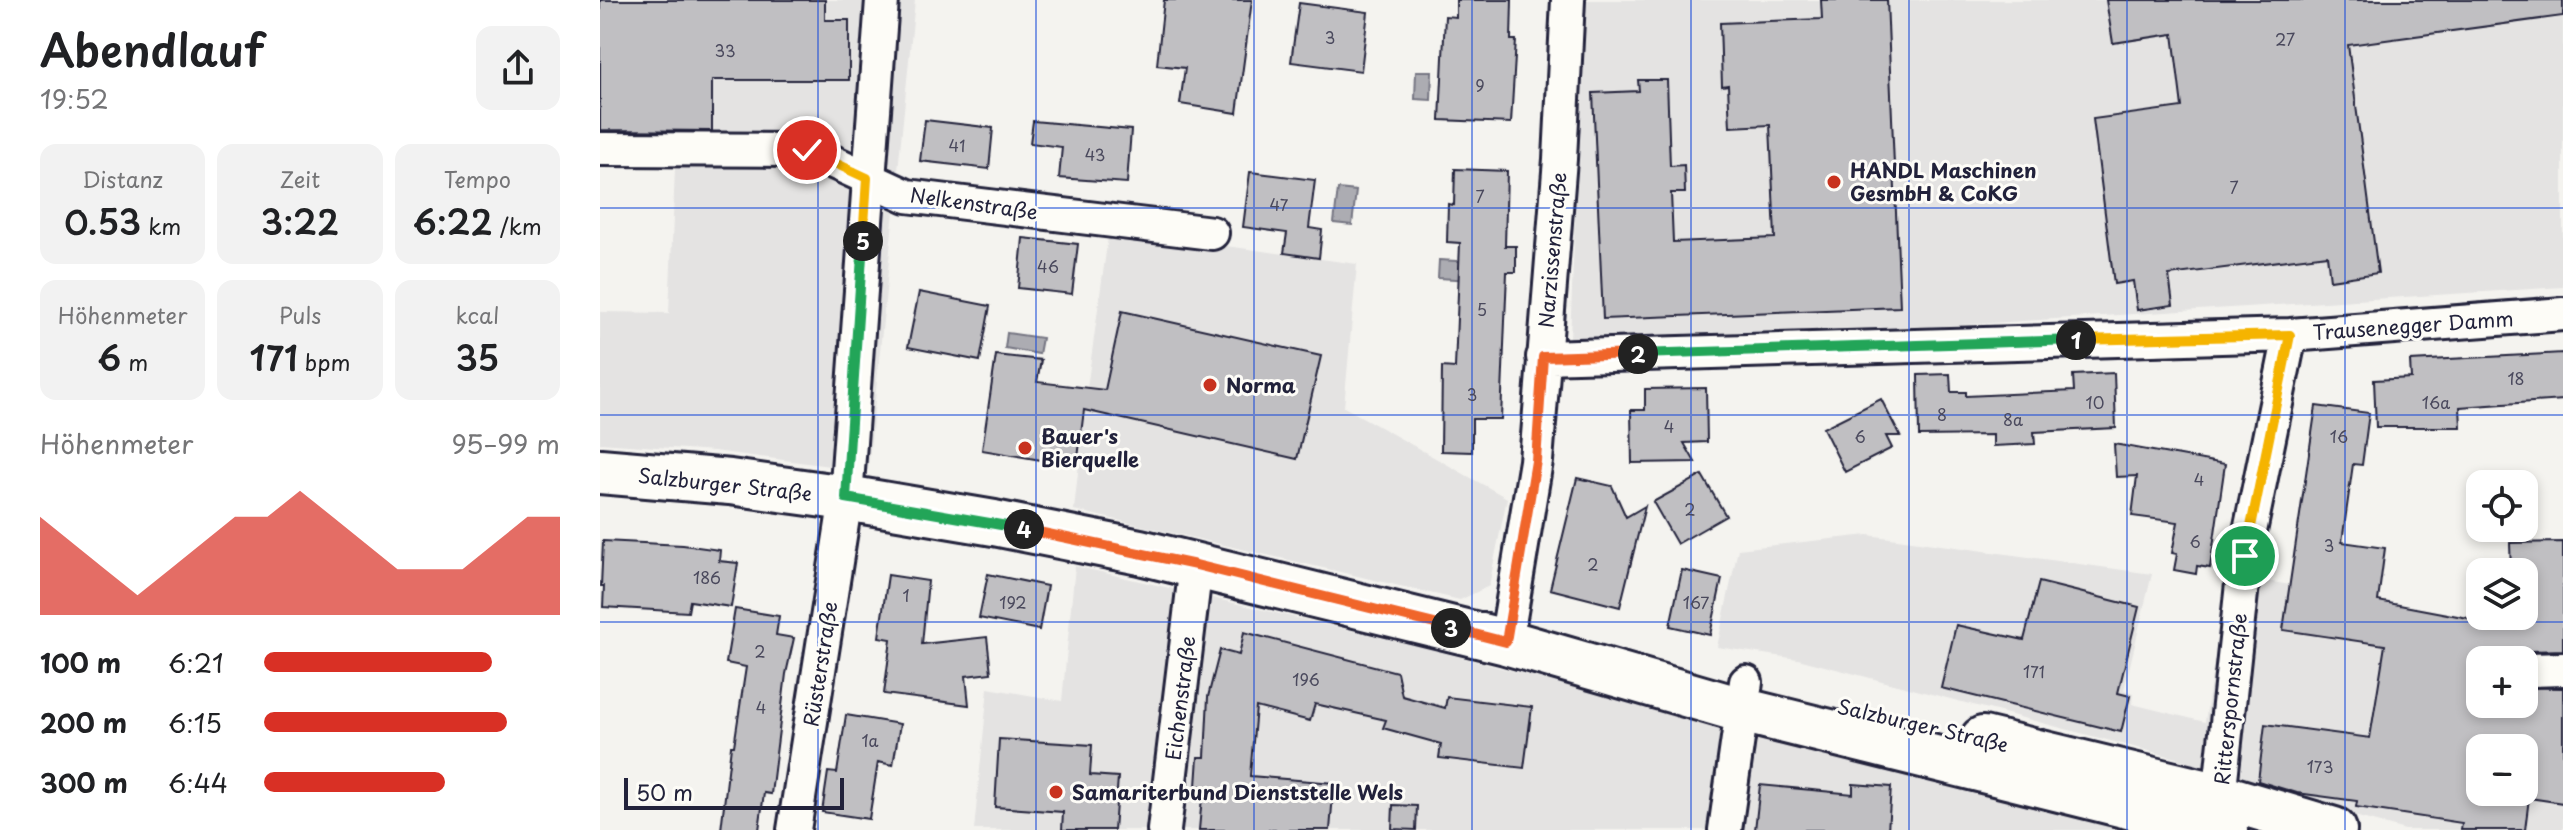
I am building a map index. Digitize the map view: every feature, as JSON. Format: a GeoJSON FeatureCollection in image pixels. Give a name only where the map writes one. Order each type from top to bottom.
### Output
{"type":"FeatureCollection","features":[{"type":"Feature","properties":{"kind":"main road","name":"Salzburger Straße"},"geometry":{"type":"LineString","coordinates":[[600,471],[730,482],[994,523],[1196,565],[1506,642],[1744,696],[2220,817],[2334,830]]}},
{"type":"Feature","properties":{"kind":"street","name":"Rüsterstraße"},"geometry":{"type":"LineString","coordinates":[[794,830],[846,498],[882,0]]}},
{"type":"Feature","properties":{"kind":"street","name":"Narzissenstraße"},"geometry":{"type":"LineString","coordinates":[[1506,642],[1536,461],[1560,159],[1568,0]]}},
{"type":"Feature","properties":{"kind":"street","name":"Nelkenstraße"},"geometry":{"type":"LineString","coordinates":[[600,149],[807,150],[907,196],[1212,233]]}},
{"type":"Feature","properties":{"kind":"street","name":"Trausenegger Damm"},"geometry":{"type":"LineString","coordinates":[[1543,357],[2290,335],[2563,314]]}},
{"type":"Feature","properties":{"kind":"street","name":"Ritterspornstraße"},"geometry":{"type":"LineString","coordinates":[[2220,817],[2245,556],[2290,335]]}},
{"type":"Feature","properties":{"kind":"street","name":"Eichenstraße"},"geometry":{"type":"LineString","coordinates":[[1164,830],[1196,565]]}},
{"type":"Feature","properties":{"kind":"street"},"geometry":{"type":"LineString","coordinates":[[2538,670],[2563,669]]}},
{"type":"Feature","properties":{"kind":"street"},"geometry":{"type":"LineString","coordinates":[[1725,830],[1744,696]]}},
{"type":"Feature","properties":{"kind":"shaded area"},"geometry":{"type":"Polygon","coordinates":[[[600,0],[915,0],[868,471],[714,451],[600,443],[600,312],[669,313],[675,169],[600,160],[600,0]]]}},
{"type":"Feature","properties":{"kind":"shaded area"},"geometry":{"type":"Polygon","coordinates":[[[1587,0],[2563,0],[2563,287],[1913,328],[1570,340],[1581,60],[1587,0]]]}},
{"type":"Feature","properties":{"kind":"shaded area"},"geometry":{"type":"Polygon","coordinates":[[[1416,71],[1432,71],[1431,100],[1415,99],[1416,71]]]}},
{"type":"Feature","properties":{"kind":"shaded area"},"geometry":{"type":"Polygon","coordinates":[[[1338,189],[1356,191],[1352,225],[1334,223],[1338,189]]]}},
{"type":"Feature","properties":{"kind":"shaded area"},"geometry":{"type":"Polygon","coordinates":[[[1109,230],[1357,264],[1344,407],[1507,498],[1489,586],[1460,600],[1074,510],[1109,230]]]}},
{"type":"Feature","properties":{"kind":"shaded area"},"geometry":{"type":"Polygon","coordinates":[[[1439,260],[1474,262],[1473,280],[1438,278],[1439,260]]]}},
{"type":"Feature","properties":{"kind":"shaded area"},"geometry":{"type":"Polygon","coordinates":[[[1007,333],[1042,338],[1039,354],[1005,348],[1007,333]]]}},
{"type":"Feature","properties":{"kind":"shaded area"},"geometry":{"type":"Polygon","coordinates":[[[1868,535],[2152,574],[2124,690],[2133,693],[2132,704],[2205,722],[2227,574],[2466,616],[2466,630],[2512,630],[2512,646],[2466,646],[2466,718],[2538,718],[2538,662],[2563,665],[2563,830],[2405,830],[2254,788],[2176,758],[1798,659],[1717,647],[1738,549],[1868,535]]]}},
{"type":"Feature","properties":{"kind":"shaded area"},"geometry":{"type":"Polygon","coordinates":[[[1075,566],[1422,647],[2124,830],[974,830],[988,688],[1062,701],[1075,566]]]}},
{"type":"Feature","properties":{"kind":"building"},"geometry":{"type":"Polygon","coordinates":[[[600,0],[825,0],[825,20],[849,20],[849,80],[712,80],[712,131],[600,130],[600,0]]]}},
{"type":"Feature","properties":{"kind":"building"},"geometry":{"type":"Polygon","coordinates":[[[1164,0],[1252,0],[1237,113],[1180,104],[1185,68],[1157,65],[1164,0]]]}},
{"type":"Feature","properties":{"kind":"building"},"geometry":{"type":"Polygon","coordinates":[[[1456,0],[1512,0],[1511,40],[1516,40],[1511,123],[1440,120],[1445,16],[1456,17],[1456,0]]]}},
{"type":"Feature","properties":{"kind":"building","name":"HANDL Maschinen GesmbH & CoKG"},"geometry":{"type":"Polygon","coordinates":[[[1821,0],[1887,0],[1900,307],[1603,319],[1593,93],[1639,91],[1638,80],[1667,80],[1670,166],[1684,165],[1685,193],[1671,193],[1673,242],[1775,238],[1770,125],[1730,127],[1728,85],[1722,86],[1720,23],[1822,19],[1821,0]]]}},
{"type":"Feature","properties":{"kind":"building"},"geometry":{"type":"Polygon","coordinates":[[[2106,0],[2563,0],[2563,16],[2348,45],[2378,273],[2330,280],[2327,255],[2169,275],[2173,305],[2137,310],[2133,281],[2114,284],[2093,119],[2182,107],[2173,34],[2113,43],[2106,0]]]}},
{"type":"Feature","properties":{"kind":"building"},"geometry":{"type":"Polygon","coordinates":[[[1299,3],[1368,12],[1361,71],[1291,62],[1299,3]]]}},
{"type":"Feature","properties":{"kind":"building"},"geometry":{"type":"Polygon","coordinates":[[[925,120],[993,128],[989,169],[920,161],[925,120]]]}},
{"type":"Feature","properties":{"kind":"building"},"geometry":{"type":"Polygon","coordinates":[[[1033,121],[1131,130],[1127,183],[1059,178],[1062,147],[1030,143],[1033,121]]]}},
{"type":"Feature","properties":{"kind":"building"},"geometry":{"type":"Polygon","coordinates":[[[1455,169],[1507,171],[1505,246],[1516,246],[1516,272],[1507,272],[1501,419],[1472,419],[1472,452],[1441,451],[1442,367],[1455,368],[1460,243],[1447,242],[1448,204],[1454,205],[1455,169]]]}},
{"type":"Feature","properties":{"kind":"building"},"geometry":{"type":"Polygon","coordinates":[[[1250,172],[1315,180],[1309,228],[1322,230],[1319,258],[1284,253],[1287,233],[1243,227],[1250,172]]]}},
{"type":"Feature","properties":{"kind":"building"},"geometry":{"type":"Polygon","coordinates":[[[1023,238],[1078,244],[1072,294],[1018,288],[1023,238]]]}},
{"type":"Feature","properties":{"kind":"building"},"geometry":{"type":"Polygon","coordinates":[[[919,292],[990,306],[980,361],[908,347],[919,292]]]}},
{"type":"Feature","properties":{"kind":"building","name":"Norma"},"geometry":{"type":"Polygon","coordinates":[[[1122,311],[1321,356],[1297,459],[1084,410],[1077,466],[982,450],[996,355],[1041,360],[1037,382],[1105,390],[1122,311]]]}},
{"type":"Feature","properties":{"kind":"building"},"geometry":{"type":"Polygon","coordinates":[[[2563,353],[2563,400],[2460,407],[2461,427],[2376,427],[2374,380],[2411,378],[2410,361],[2563,353]]]}},
{"type":"Feature","properties":{"kind":"building"},"geometry":{"type":"Polygon","coordinates":[[[2114,373],[2116,428],[2034,432],[2035,444],[1993,446],[1993,435],[1919,436],[1918,375],[1950,374],[1951,392],[1966,392],[1966,396],[2074,391],[2073,375],[2114,373]]]}},
{"type":"Feature","properties":{"kind":"building"},"geometry":{"type":"Polygon","coordinates":[[[1706,388],[1707,442],[1684,443],[1695,462],[1632,463],[1631,410],[1645,410],[1645,389],[1706,388]]]}},
{"type":"Feature","properties":{"kind":"building"},"geometry":{"type":"Polygon","coordinates":[[[1881,399],[1900,436],[1886,436],[1892,448],[1845,472],[1823,428],[1881,399]]]}},
{"type":"Feature","properties":{"kind":"building"},"geometry":{"type":"Polygon","coordinates":[[[2316,406],[2369,413],[2362,465],[2353,464],[2342,542],[2385,548],[2378,601],[2466,618],[2466,630],[2538,630],[2538,558],[2511,558],[2510,543],[2563,542],[2563,650],[2538,651],[2538,646],[2466,646],[2466,718],[2538,718],[2538,687],[2563,688],[2563,803],[2538,799],[2538,734],[2466,734],[2466,806],[2528,806],[2525,830],[2461,830],[2462,823],[2356,807],[2357,801],[2297,793],[2258,781],[2265,724],[2370,738],[2385,645],[2283,630],[2316,406]]]}},
{"type":"Feature","properties":{"kind":"building"},"geometry":{"type":"Polygon","coordinates":[[[2114,444],[2225,464],[2210,568],[2197,566],[2196,574],[2174,570],[2177,554],[2172,553],[2178,522],[2132,516],[2137,476],[2116,477],[2114,444]]]}},
{"type":"Feature","properties":{"kind":"building"},"geometry":{"type":"Polygon","coordinates":[[[1702,475],[1726,516],[1677,544],[1653,502],[1702,475]]]}},
{"type":"Feature","properties":{"kind":"building"},"geometry":{"type":"Polygon","coordinates":[[[1577,478],[1612,486],[1626,517],[1645,506],[1620,607],[1550,589],[1577,478]]]}},
{"type":"Feature","properties":{"kind":"building"},"geometry":{"type":"Polygon","coordinates":[[[603,541],[720,550],[719,561],[738,563],[731,607],[690,601],[688,612],[603,607],[603,541]]]}},
{"type":"Feature","properties":{"kind":"building"},"geometry":{"type":"Polygon","coordinates":[[[1682,570],[1722,579],[1710,635],[1670,626],[1682,570]]]}},
{"type":"Feature","properties":{"kind":"building"},"geometry":{"type":"Polygon","coordinates":[[[988,574],[1047,586],[1039,630],[979,618],[988,574]]]}},
{"type":"Feature","properties":{"kind":"building"},"geometry":{"type":"Polygon","coordinates":[[[888,575],[928,581],[922,644],[987,637],[991,673],[966,676],[969,705],[884,694],[891,639],[879,637],[888,575]]]}},
{"type":"Feature","properties":{"kind":"building"},"geometry":{"type":"Polygon","coordinates":[[[2039,582],[2139,607],[2118,693],[2130,696],[2121,732],[1941,688],[1956,625],[2024,640],[2039,582]]]}},
{"type":"Feature","properties":{"kind":"building"},"geometry":{"type":"Polygon","coordinates":[[[735,609],[779,616],[776,635],[794,638],[786,674],[771,794],[764,793],[759,830],[721,830],[731,746],[734,746],[746,667],[726,663],[735,609]]]}},
{"type":"Feature","properties":{"kind":"building"},"geometry":{"type":"Polygon","coordinates":[[[1244,632],[1397,672],[1402,696],[1445,708],[1447,697],[1532,707],[1524,768],[1439,758],[1441,744],[1383,728],[1386,720],[1315,704],[1310,721],[1256,707],[1250,776],[1334,783],[1330,830],[1199,830],[1203,786],[1196,786],[1198,757],[1205,757],[1208,697],[1220,650],[1239,655],[1244,632]]]}},
{"type":"Feature","properties":{"kind":"building"},"geometry":{"type":"Polygon","coordinates":[[[846,715],[900,724],[893,765],[878,762],[869,819],[822,812],[828,772],[837,773],[846,715]]]}},
{"type":"Feature","properties":{"kind":"building","name":"Samariterbund Dienststelle Wels"},"geometry":{"type":"Polygon","coordinates":[[[999,739],[1092,745],[1090,775],[1118,777],[1114,830],[1062,830],[1063,812],[995,807],[999,739]]]}},
{"type":"Feature","properties":{"kind":"building"},"geometry":{"type":"Polygon","coordinates":[[[1853,784],[1891,787],[1888,830],[1755,830],[1760,785],[1853,794],[1853,784]]]}},
{"type":"Feature","properties":{"kind":"building"},"geometry":{"type":"Polygon","coordinates":[[[1393,805],[1417,806],[1416,830],[1392,829],[1393,805]]]}},
{"type":"Feature","properties":{"kind":"place","name":"HANDL Maschinen GesmbH & CoKG"},"geometry":{"type":"Point","coordinates":[1834,182]}},
{"type":"Feature","properties":{"kind":"place","name":"Norma"},"geometry":{"type":"Point","coordinates":[1210,385]}},
{"type":"Feature","properties":{"kind":"place","name":"Bauer's Bierquelle"},"geometry":{"type":"Point","coordinates":[1025,448]}},
{"type":"Feature","properties":{"kind":"place","name":"Samariterbund Dienststelle Wels"},"geometry":{"type":"Point","coordinates":[1056,792]}},
{"type":"Feature","properties":{"kind":"route"},"geometry":{"type":"LineString","coordinates":[[807,150],[867,178],[846,498],[1140,552],[1506,642],[1536,461],[1543,357],[2290,335],[2245,556]]}}]}
